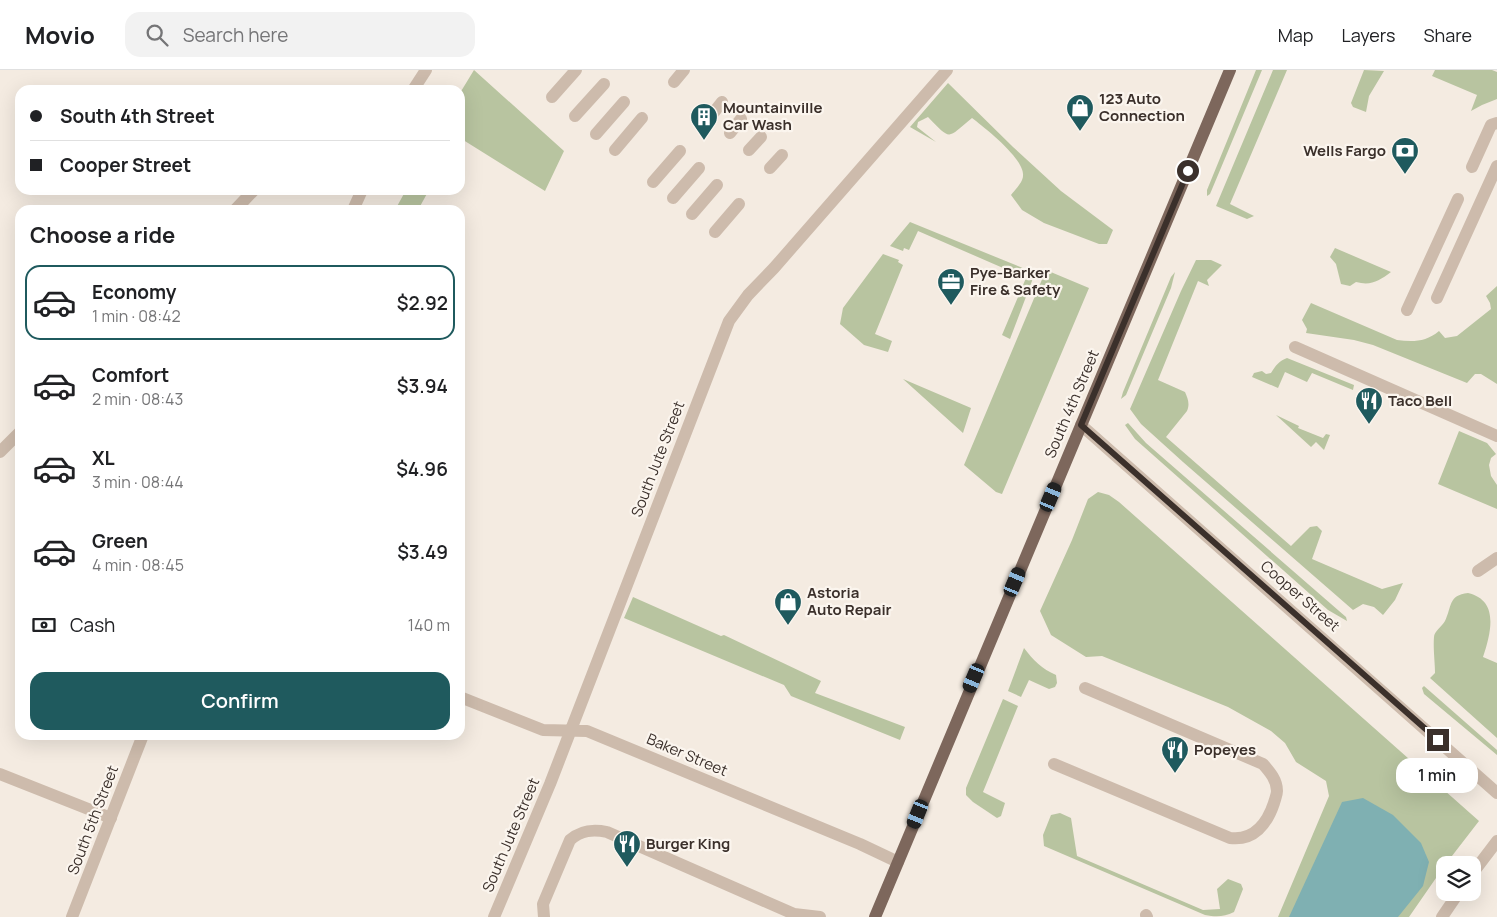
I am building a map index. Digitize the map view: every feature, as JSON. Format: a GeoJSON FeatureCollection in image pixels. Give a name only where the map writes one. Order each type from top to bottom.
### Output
{"type":"FeatureCollection","features":[{"type":"Feature","properties":{"kind":"main road","name":"South 4th Street"},"geometry":{"type":"LineString","coordinates":[[875,917],[1230,70]]}},
{"type":"Feature","properties":{"kind":"street"},"geometry":{"type":"LineString","coordinates":[[416,85],[426,70]]}},
{"type":"Feature","properties":{"kind":"street"},"geometry":{"type":"LineString","coordinates":[[552,97],[576,70]]}},
{"type":"Feature","properties":{"kind":"street"},"geometry":{"type":"LineString","coordinates":[[674,82],[684,70]]}},
{"type":"Feature","properties":{"kind":"street","name":"South Jute Street"},"geometry":{"type":"LineString","coordinates":[[494,917],[550,784],[729,321],[748,295],[947,70]]}},
{"type":"Feature","properties":{"kind":"street"},"geometry":{"type":"LineString","coordinates":[[575,116],[604,84]]}},
{"type":"Feature","properties":{"kind":"street"},"geometry":{"type":"LineString","coordinates":[[596,134],[624,102]]}},
{"type":"Feature","properties":{"kind":"street"},"geometry":{"type":"LineString","coordinates":[[711,116],[722,102]]}},
{"type":"Feature","properties":{"kind":"street"},"geometry":{"type":"LineString","coordinates":[[615,150],[642,118]]}},
{"type":"Feature","properties":{"kind":"street"},"geometry":{"type":"LineString","coordinates":[[730,133],[741,120]]}},
{"type":"Feature","properties":{"kind":"street"},"geometry":{"type":"LineString","coordinates":[[1472,168],[1491,125],[1497,123]]}},
{"type":"Feature","properties":{"kind":"street"},"geometry":{"type":"LineString","coordinates":[[749,150],[761,137]]}},
{"type":"Feature","properties":{"kind":"street"},"geometry":{"type":"LineString","coordinates":[[653,182],[680,152]]}},
{"type":"Feature","properties":{"kind":"street"},"geometry":{"type":"LineString","coordinates":[[770,168],[782,156]]}},
{"type":"Feature","properties":{"kind":"street"},"geometry":{"type":"LineString","coordinates":[[1437,298],[1497,166]]}},
{"type":"Feature","properties":{"kind":"street"},"geometry":{"type":"LineString","coordinates":[[672,198],[699,168]]}},
{"type":"Feature","properties":{"kind":"street"},"geometry":{"type":"LineString","coordinates":[[692,214],[717,185]]}},
{"type":"Feature","properties":{"kind":"street"},"geometry":{"type":"LineString","coordinates":[[240,205],[249,195]]}},
{"type":"Feature","properties":{"kind":"street"},"geometry":{"type":"LineString","coordinates":[[1407,310],[1458,199]]}},
{"type":"Feature","properties":{"kind":"street"},"geometry":{"type":"LineString","coordinates":[[714,232],[739,204]]}},
{"type":"Feature","properties":{"kind":"street"},"geometry":{"type":"LineString","coordinates":[[1295,347],[1497,436]]}},
{"type":"Feature","properties":{"kind":"street","name":"Cooper Street"},"geometry":{"type":"LineString","coordinates":[[1081,425],[1497,793]]}},
{"type":"Feature","properties":{"kind":"street"},"geometry":{"type":"LineString","coordinates":[[0,452],[15,437]]}},
{"type":"Feature","properties":{"kind":"street"},"geometry":{"type":"LineString","coordinates":[[1478,571],[1497,558]]}},
{"type":"Feature","properties":{"kind":"street"},"geometry":{"type":"LineString","coordinates":[[1054,764],[1230,838],[1240,839],[1259,830],[1272,809],[1277,792],[1274,777],[1263,764],[1085,688]]}},
{"type":"Feature","properties":{"kind":"street","name":"Baker Street"},"geometry":{"type":"LineString","coordinates":[[465,699],[543,730],[587,731],[860,844],[898,862]]}},
{"type":"Feature","properties":{"kind":"street","name":"South 5th Street"},"geometry":{"type":"LineString","coordinates":[[72,917],[142,740]]}},
{"type":"Feature","properties":{"kind":"street"},"geometry":{"type":"LineString","coordinates":[[0,774],[111,818]]}},
{"type":"Feature","properties":{"kind":"street"},"geometry":{"type":"LineString","coordinates":[[544,917],[543,904],[570,840],[582,832],[595,830],[607,832],[794,914],[820,917]]}},
{"type":"Feature","properties":{"kind":"street"},"geometry":{"type":"LineString","coordinates":[[1481,862],[1497,841]]}},
{"type":"Feature","properties":{"kind":"street"},"geometry":{"type":"LineString","coordinates":[[1442,917],[1453,901]]}},
{"type":"Feature","properties":{"kind":"green space"},"geometry":{"type":"Polygon","coordinates":[[[474,70],[564,151],[545,191],[465,141],[465,85],[474,70]]]}},
{"type":"Feature","properties":{"kind":"green space"},"geometry":{"type":"Polygon","coordinates":[[[1256,70],[1262,70],[1210,194],[1207,196],[1207,190],[1256,70]]]}},
{"type":"Feature","properties":{"kind":"green space"},"geometry":{"type":"Polygon","coordinates":[[[1273,70],[1287,70],[1230,204],[1254,216],[1247,219],[1216,206],[1273,70]]]}},
{"type":"Feature","properties":{"kind":"green space"},"geometry":{"type":"Polygon","coordinates":[[[1364,70],[1384,71],[1369,96],[1366,112],[1353,107],[1351,103],[1364,70]]]}},
{"type":"Feature","properties":{"kind":"green space"},"geometry":{"type":"Polygon","coordinates":[[[1435,70],[1492,70],[1497,72],[1497,99],[1471,111],[1477,95],[1432,76],[1435,70]]]}},
{"type":"Feature","properties":{"kind":"green space"},"geometry":{"type":"Polygon","coordinates":[[[948,83],[1061,191],[1113,230],[1107,244],[1099,244],[1044,223],[1022,210],[1011,195],[1023,178],[1022,169],[1018,161],[1003,144],[972,118],[950,134],[941,131],[928,117],[918,122],[917,127],[936,142],[910,127],[948,83]]]}},
{"type":"Feature","properties":{"kind":"green space"},"geometry":{"type":"Polygon","coordinates":[[[403,195],[426,195],[421,205],[398,205],[403,195]]]}},
{"type":"Feature","properties":{"kind":"green space"},"geometry":{"type":"Polygon","coordinates":[[[910,222],[1035,273],[1010,339],[1002,335],[1026,278],[918,231],[909,250],[904,248],[903,251],[890,246],[910,222]]]}},
{"type":"Feature","properties":{"kind":"green space"},"geometry":{"type":"Polygon","coordinates":[[[1335,248],[1391,272],[1371,283],[1356,282],[1350,286],[1341,284],[1336,264],[1330,257],[1335,248]]]}},
{"type":"Feature","properties":{"kind":"green space"},"geometry":{"type":"Polygon","coordinates":[[[883,254],[899,260],[898,262],[903,265],[875,334],[892,341],[888,352],[864,345],[840,324],[843,308],[883,254]]]}},
{"type":"Feature","properties":{"kind":"green space"},"geometry":{"type":"Polygon","coordinates":[[[1196,260],[1211,260],[1222,265],[1207,280],[1209,286],[1198,281],[1158,380],[1185,392],[1188,402],[1187,411],[1166,437],[1291,546],[1310,527],[1317,526],[1322,531],[1312,559],[1382,589],[1403,583],[1395,600],[1383,615],[1374,607],[1363,604],[1353,610],[1183,462],[1141,424],[1130,409],[1196,260]]]}},
{"type":"Feature","properties":{"kind":"green space"},"geometry":{"type":"Polygon","coordinates":[[[1046,270],[1089,288],[1002,494],[996,492],[964,465],[1046,270]]]}},
{"type":"Feature","properties":{"kind":"green space"},"geometry":{"type":"Polygon","coordinates":[[[1175,272],[1171,288],[1126,395],[1121,399],[1171,277],[1175,272]]]}},
{"type":"Feature","properties":{"kind":"green space"},"geometry":{"type":"Polygon","coordinates":[[[1497,286],[1497,384],[1481,374],[1475,374],[1467,383],[1373,345],[1354,340],[1306,333],[1307,329],[1302,320],[1311,303],[1397,340],[1419,340],[1434,335],[1439,331],[1445,338],[1457,336],[1491,309],[1486,296],[1497,286]]]}},
{"type":"Feature","properties":{"kind":"green space"},"geometry":{"type":"Polygon","coordinates":[[[1287,358],[1354,385],[1353,390],[1312,373],[1307,382],[1285,372],[1278,388],[1252,377],[1254,373],[1262,371],[1266,374],[1271,373],[1282,360],[1287,358]]]}},
{"type":"Feature","properties":{"kind":"green space"},"geometry":{"type":"Polygon","coordinates":[[[903,379],[971,408],[963,433],[903,379]]]}},
{"type":"Feature","properties":{"kind":"green space"},"geometry":{"type":"Polygon","coordinates":[[[1276,415],[1299,426],[1298,428],[1323,438],[1326,434],[1330,435],[1324,450],[1316,442],[1311,447],[1276,415]]]}},
{"type":"Feature","properties":{"kind":"green space"},"geometry":{"type":"Polygon","coordinates":[[[1128,423],[1146,443],[1346,617],[1347,621],[1328,610],[1135,439],[1125,425],[1128,423]]]}},
{"type":"Feature","properties":{"kind":"green space"},"geometry":{"type":"Polygon","coordinates":[[[1459,431],[1487,443],[1496,454],[1491,458],[1489,465],[1491,476],[1497,485],[1497,509],[1438,484],[1459,431]]]}},
{"type":"Feature","properties":{"kind":"green space"},"geometry":{"type":"Polygon","coordinates":[[[1098,492],[1109,495],[1119,502],[1479,821],[1452,856],[1436,856],[1436,878],[1409,917],[1278,917],[1329,796],[1326,781],[1296,762],[1285,743],[1271,731],[1228,707],[1102,656],[1086,657],[1051,635],[1040,611],[1088,499],[1098,492]]]}},
{"type":"Feature","properties":{"kind":"green space"},"geometry":{"type":"Polygon","coordinates":[[[1468,593],[1484,602],[1490,616],[1489,635],[1483,657],[1497,663],[1497,738],[1430,678],[1435,673],[1434,635],[1445,621],[1454,599],[1457,596],[1468,593]]]}},
{"type":"Feature","properties":{"kind":"green space"},"geometry":{"type":"Polygon","coordinates":[[[633,597],[721,636],[724,635],[821,681],[815,693],[905,727],[900,740],[791,696],[784,685],[624,618],[633,597]]]}},
{"type":"Feature","properties":{"kind":"green space"},"geometry":{"type":"Polygon","coordinates":[[[1024,648],[1038,664],[1056,675],[1057,683],[1055,687],[1049,689],[1029,680],[1021,697],[1008,691],[1024,648]]]}},
{"type":"Feature","properties":{"kind":"green space"},"geometry":{"type":"Polygon","coordinates":[[[1424,686],[1497,750],[1497,755],[1424,694],[1422,688],[1424,686]]]}},
{"type":"Feature","properties":{"kind":"green space"},"geometry":{"type":"Polygon","coordinates":[[[1003,699],[1018,706],[983,792],[1005,803],[1001,816],[997,818],[973,802],[966,795],[966,788],[1003,699]]]}},
{"type":"Feature","properties":{"kind":"green space"},"geometry":{"type":"Polygon","coordinates":[[[1060,813],[1071,818],[1077,856],[1203,910],[1220,909],[1217,889],[1228,879],[1241,884],[1243,889],[1234,912],[1220,916],[1205,915],[1044,846],[1043,835],[1051,815],[1060,813]]]}},
{"type":"Feature","properties":{"kind":"water"},"geometry":{"type":"Polygon","coordinates":[[[1363,798],[1393,815],[1421,843],[1429,862],[1423,886],[1398,917],[1289,917],[1342,802],[1363,798]]]}},
{"type":"Feature","properties":{"kind":"place","name":"123 Auto Connection"},"geometry":{"type":"Point","coordinates":[1080,132]}},
{"type":"Feature","properties":{"kind":"place","name":"Mountainville Car Wash"},"geometry":{"type":"Point","coordinates":[704,141]}},
{"type":"Feature","properties":{"kind":"place","name":"Wells Fargo"},"geometry":{"type":"Point","coordinates":[1405,175]}},
{"type":"Feature","properties":{"kind":"place","name":"Pye-Barker Fire & Safety"},"geometry":{"type":"Point","coordinates":[951,306]}},
{"type":"Feature","properties":{"kind":"place","name":"Taco Bell"},"geometry":{"type":"Point","coordinates":[1369,425]}},
{"type":"Feature","properties":{"kind":"place","name":"Astoria Auto Repair"},"geometry":{"type":"Point","coordinates":[788,626]}},
{"type":"Feature","properties":{"kind":"place","name":"Popeyes"},"geometry":{"type":"Point","coordinates":[1175,774]}},
{"type":"Feature","properties":{"kind":"place","name":"Burger King"},"geometry":{"type":"Point","coordinates":[627,868]}},
{"type":"Feature","properties":{"kind":"route"},"geometry":{"type":"LineString","coordinates":[[1188,171],[1081,425],[1438,740]]}}]}
